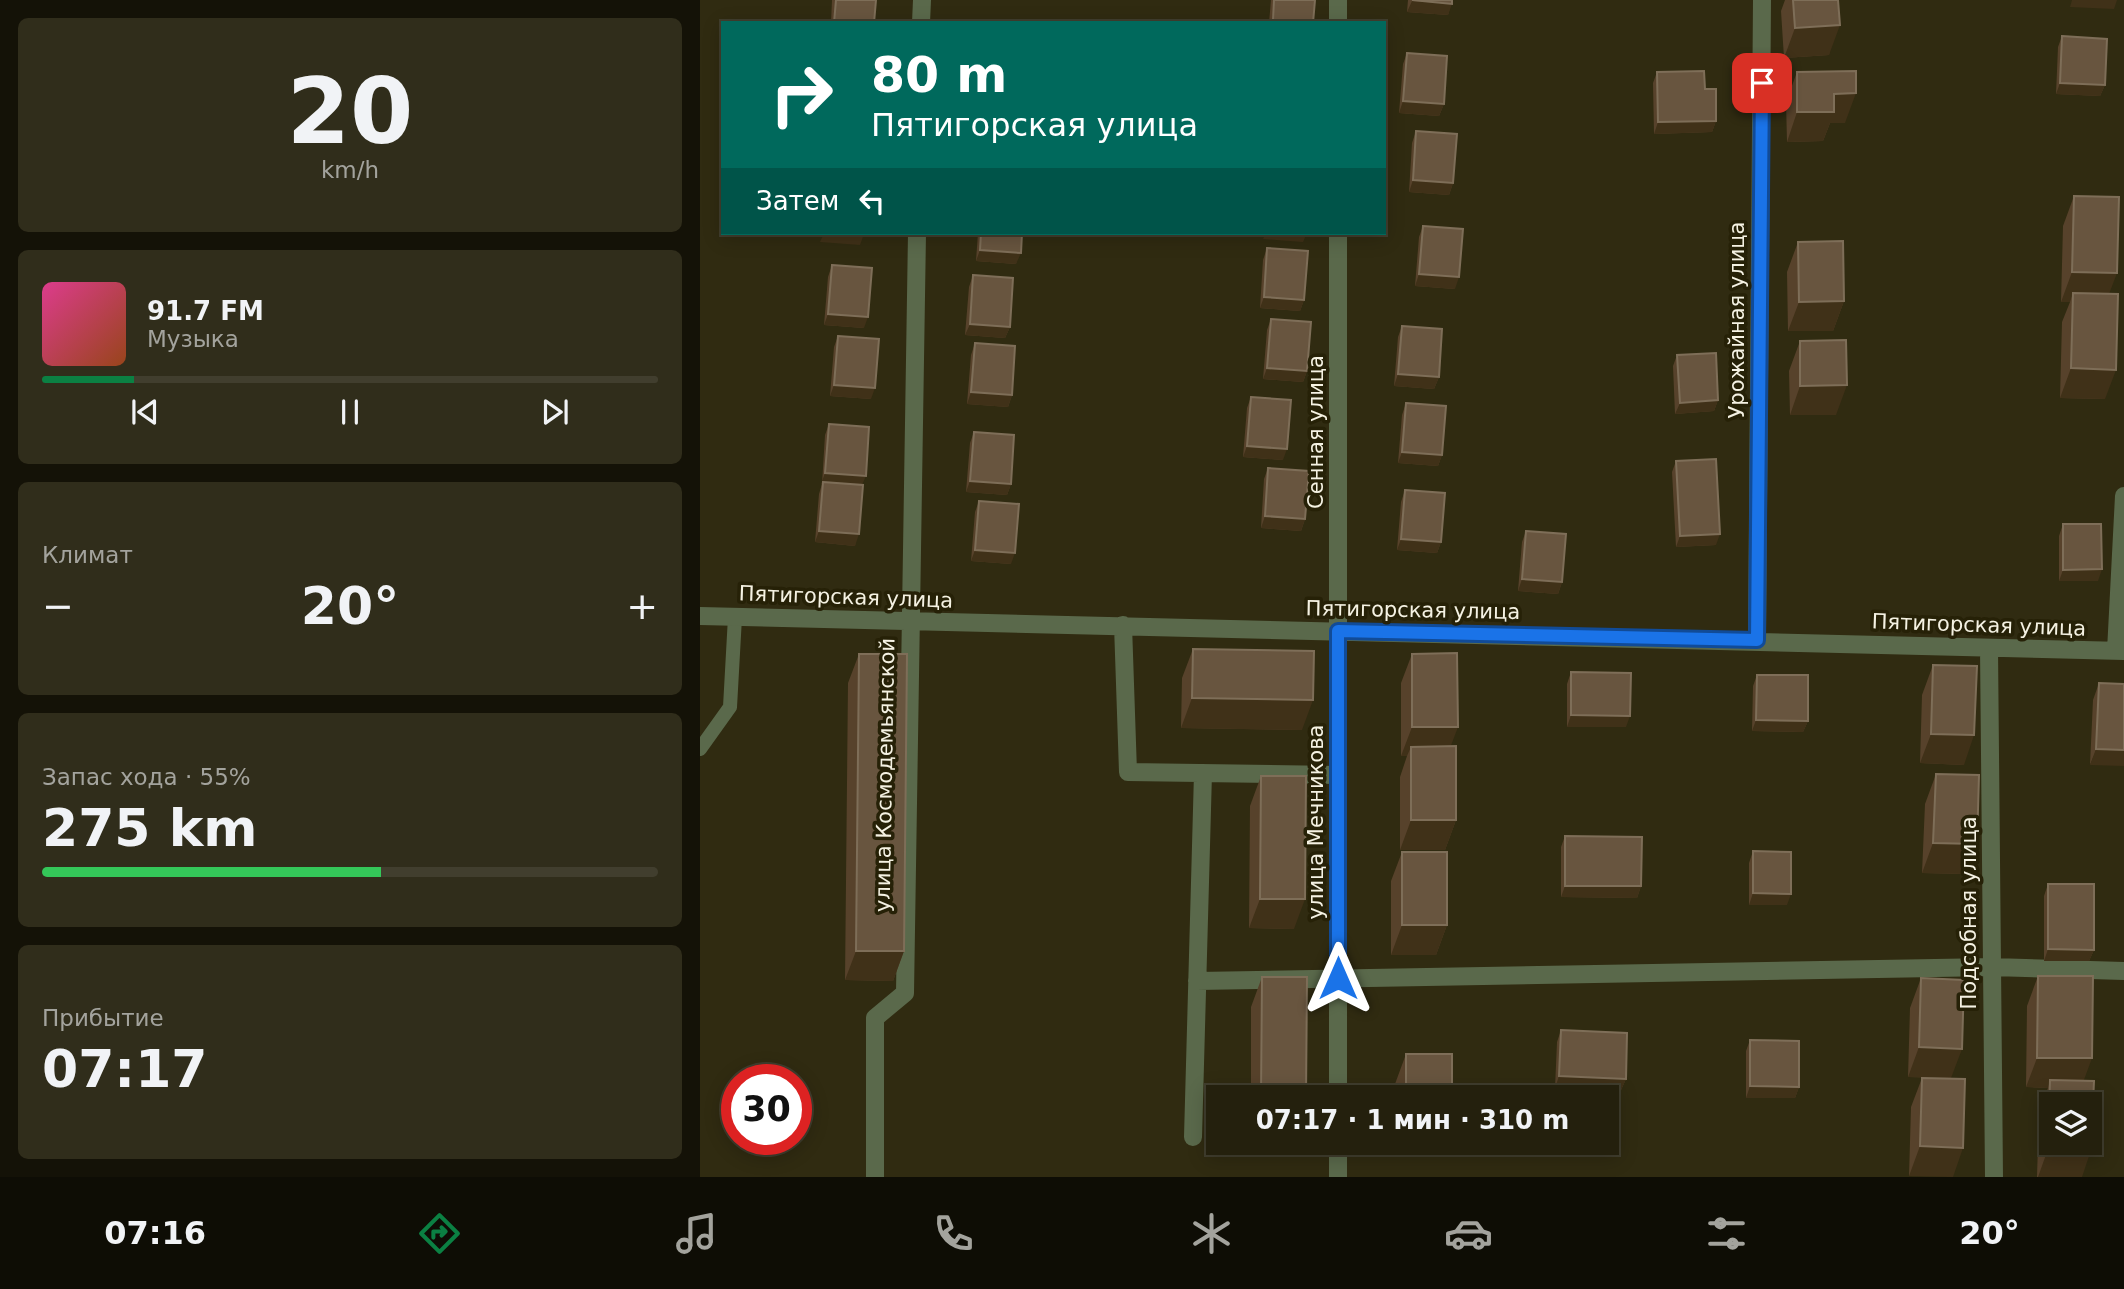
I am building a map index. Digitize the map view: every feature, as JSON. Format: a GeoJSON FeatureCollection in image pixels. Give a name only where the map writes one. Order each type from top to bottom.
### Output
{"type":"FeatureCollection","features":[{"type":"Feature","properties":{"kind":"street"},"geometry":{"type":"LineString","coordinates":[[921,21],[922,0]]}},
{"type":"Feature","properties":{"kind":"street"},"geometry":{"type":"LineString","coordinates":[[1338,0],[1338,21]]}},
{"type":"Feature","properties":{"kind":"street","name":"Урожайная улица"},"geometry":{"type":"LineString","coordinates":[[1757,640],[1762,0]]}},
{"type":"Feature","properties":{"kind":"street","name":"улица Космодемьянской"},"geometry":{"type":"LineString","coordinates":[[875,1177],[874,1018],[905,993],[917,235]]}},
{"type":"Feature","properties":{"kind":"street","name":"Сенная улица"},"geometry":{"type":"LineString","coordinates":[[1338,235],[1338,631]]}},
{"type":"Feature","properties":{"kind":"street"},"geometry":{"type":"LineString","coordinates":[[2120,651],[2124,496]]}},
{"type":"Feature","properties":{"kind":"street","name":"Пятигорская улица"},"geometry":{"type":"LineString","coordinates":[[700,616],[2120,651]]}},
{"type":"Feature","properties":{"kind":"street"},"geometry":{"type":"LineString","coordinates":[[1124,625],[1128,772],[1338,775]]}},
{"type":"Feature","properties":{"kind":"street","name":"улица Мечникова"},"geometry":{"type":"LineString","coordinates":[[1338,631],[1338,1085]]}},
{"type":"Feature","properties":{"kind":"street","name":"Подсобная улица"},"geometry":{"type":"LineString","coordinates":[[1989,648],[1994,1177]]}},
{"type":"Feature","properties":{"kind":"street"},"geometry":{"type":"LineString","coordinates":[[1193,1137],[1203,773]]}},
{"type":"Feature","properties":{"kind":"street"},"geometry":{"type":"LineString","coordinates":[[1197,981],[1992,967],[2124,971]]}},
{"type":"Feature","properties":{"kind":"street"},"geometry":{"type":"LineString","coordinates":[[1338,1155],[1338,1177]]}},
{"type":"Feature","properties":{"kind":"lane"},"geometry":{"type":"LineString","coordinates":[[700,749],[730,707],[734,617]]}},
{"type":"Feature","properties":{"kind":"building"},"geometry":{"type":"Polygon","coordinates":[[[836,0],[876,0],[874,21],[834,21],[836,0]]]}},
{"type":"Feature","properties":{"kind":"building"},"geometry":{"type":"Polygon","coordinates":[[[1274,0],[1315,0],[1313,21],[1273,20],[1274,0]]]}},
{"type":"Feature","properties":{"kind":"building"},"geometry":{"type":"Polygon","coordinates":[[[1412,0],[1452,0],[1452,4],[1412,0]]]}},
{"type":"Feature","properties":{"kind":"building"},"geometry":{"type":"Polygon","coordinates":[[[1793,0],[1838,0],[1840,25],[1795,28],[1793,0]]]}},
{"type":"Feature","properties":{"kind":"building"},"geometry":{"type":"Polygon","coordinates":[[[2062,36],[2107,39],[2105,85],[2060,83],[2062,36]]]}},
{"type":"Feature","properties":{"kind":"building"},"geometry":{"type":"Polygon","coordinates":[[[1407,53],[1447,56],[1444,104],[1403,101],[1407,53]]]}},
{"type":"Feature","properties":{"kind":"building"},"geometry":{"type":"Polygon","coordinates":[[[1704,71],[1705,89],[1716,89],[1716,121],[1658,122],[1657,72],[1704,71]]]}},
{"type":"Feature","properties":{"kind":"building"},"geometry":{"type":"Polygon","coordinates":[[[1856,71],[1856,93],[1834,94],[1834,112],[1797,112],[1797,72],[1856,71]]]}},
{"type":"Feature","properties":{"kind":"building"},"geometry":{"type":"Polygon","coordinates":[[[1416,131],[1457,134],[1453,183],[1413,180],[1416,131]]]}},
{"type":"Feature","properties":{"kind":"building"},"geometry":{"type":"Polygon","coordinates":[[[2074,196],[2119,197],[2117,273],[2072,272],[2074,196]]]}},
{"type":"Feature","properties":{"kind":"building"},"geometry":{"type":"Polygon","coordinates":[[[1423,226],[1463,229],[1459,277],[1419,274],[1423,226]]]}},
{"type":"Feature","properties":{"kind":"building"},"geometry":{"type":"Polygon","coordinates":[[[981,235],[1022,235],[1021,253],[980,250],[981,235]]]}},
{"type":"Feature","properties":{"kind":"building"},"geometry":{"type":"Polygon","coordinates":[[[1843,241],[1844,301],[1799,302],[1798,242],[1843,241]]]}},
{"type":"Feature","properties":{"kind":"building"},"geometry":{"type":"Polygon","coordinates":[[[1267,248],[1308,251],[1304,300],[1264,297],[1267,248]]]}},
{"type":"Feature","properties":{"kind":"building"},"geometry":{"type":"Polygon","coordinates":[[[832,265],[872,268],[868,317],[828,314],[832,265]]]}},
{"type":"Feature","properties":{"kind":"building"},"geometry":{"type":"Polygon","coordinates":[[[973,275],[1013,278],[1010,327],[970,324],[973,275]]]}},
{"type":"Feature","properties":{"kind":"building"},"geometry":{"type":"Polygon","coordinates":[[[2073,293],[2118,294],[2116,370],[2071,368],[2073,293]]]}},
{"type":"Feature","properties":{"kind":"building"},"geometry":{"type":"Polygon","coordinates":[[[1271,319],[1311,322],[1307,371],[1267,368],[1271,319]]]}},
{"type":"Feature","properties":{"kind":"building"},"geometry":{"type":"Polygon","coordinates":[[[1402,326],[1442,329],[1439,377],[1398,374],[1402,326]]]}},
{"type":"Feature","properties":{"kind":"building"},"geometry":{"type":"Polygon","coordinates":[[[838,336],[879,339],[875,388],[834,385],[838,336]]]}},
{"type":"Feature","properties":{"kind":"building"},"geometry":{"type":"Polygon","coordinates":[[[1846,340],[1847,385],[1800,386],[1800,341],[1846,340]]]}},
{"type":"Feature","properties":{"kind":"building"},"geometry":{"type":"Polygon","coordinates":[[[975,343],[1015,346],[1012,395],[971,392],[975,343]]]}},
{"type":"Feature","properties":{"kind":"building"},"geometry":{"type":"Polygon","coordinates":[[[1716,353],[1718,400],[1680,403],[1677,355],[1716,353]]]}},
{"type":"Feature","properties":{"kind":"building"},"geometry":{"type":"Polygon","coordinates":[[[1251,397],[1291,400],[1287,449],[1247,446],[1251,397]]]}},
{"type":"Feature","properties":{"kind":"building"},"geometry":{"type":"Polygon","coordinates":[[[1406,403],[1446,406],[1442,455],[1402,452],[1406,403]]]}},
{"type":"Feature","properties":{"kind":"building"},"geometry":{"type":"Polygon","coordinates":[[[829,424],[869,427],[866,476],[825,473],[829,424]]]}},
{"type":"Feature","properties":{"kind":"building"},"geometry":{"type":"Polygon","coordinates":[[[974,432],[1014,435],[1011,484],[970,481],[974,432]]]}},
{"type":"Feature","properties":{"kind":"building"},"geometry":{"type":"Polygon","coordinates":[[[1716,459],[1720,534],[1680,536],[1676,461],[1716,459]]]}},
{"type":"Feature","properties":{"kind":"building"},"geometry":{"type":"Polygon","coordinates":[[[1268,468],[1309,471],[1305,519],[1265,516],[1268,468]]]}},
{"type":"Feature","properties":{"kind":"building"},"geometry":{"type":"Polygon","coordinates":[[[823,482],[863,485],[859,534],[819,531],[823,482]]]}},
{"type":"Feature","properties":{"kind":"building"},"geometry":{"type":"Polygon","coordinates":[[[1405,490],[1445,493],[1441,542],[1401,539],[1405,490]]]}},
{"type":"Feature","properties":{"kind":"building"},"geometry":{"type":"Polygon","coordinates":[[[979,501],[1019,504],[1015,553],[975,550],[979,501]]]}},
{"type":"Feature","properties":{"kind":"building"},"geometry":{"type":"Polygon","coordinates":[[[2063,524],[2101,524],[2102,569],[2063,570],[2063,524]]]}},
{"type":"Feature","properties":{"kind":"building"},"geometry":{"type":"Polygon","coordinates":[[[1526,531],[1566,534],[1562,582],[1522,579],[1526,531]]]}},
{"type":"Feature","properties":{"kind":"building"},"geometry":{"type":"Polygon","coordinates":[[[1193,649],[1314,651],[1313,700],[1192,698],[1193,649]]]}},
{"type":"Feature","properties":{"kind":"building"},"geometry":{"type":"Polygon","coordinates":[[[1457,653],[1458,727],[1412,727],[1412,654],[1457,653]]]}},
{"type":"Feature","properties":{"kind":"building"},"geometry":{"type":"Polygon","coordinates":[[[859,654],[907,654],[904,951],[856,951],[859,654]]]}},
{"type":"Feature","properties":{"kind":"building"},"geometry":{"type":"Polygon","coordinates":[[[1933,665],[1977,666],[1974,735],[1931,734],[1933,665]]]}},
{"type":"Feature","properties":{"kind":"building"},"geometry":{"type":"Polygon","coordinates":[[[1571,672],[1631,673],[1630,716],[1571,715],[1571,672]]]}},
{"type":"Feature","properties":{"kind":"building"},"geometry":{"type":"Polygon","coordinates":[[[1757,675],[1808,675],[1808,721],[1756,720],[1757,675]]]}},
{"type":"Feature","properties":{"kind":"building"},"geometry":{"type":"Polygon","coordinates":[[[2099,683],[2124,684],[2124,750],[2096,749],[2099,683]]]}},
{"type":"Feature","properties":{"kind":"building"},"geometry":{"type":"Polygon","coordinates":[[[1456,746],[1456,820],[1411,820],[1411,747],[1456,746]]]}},
{"type":"Feature","properties":{"kind":"building"},"geometry":{"type":"Polygon","coordinates":[[[1936,774],[1979,775],[1977,844],[1933,843],[1936,774]]]}},
{"type":"Feature","properties":{"kind":"building"},"geometry":{"type":"Polygon","coordinates":[[[1261,776],[1306,776],[1305,899],[1260,899],[1261,776]]]}},
{"type":"Feature","properties":{"kind":"building"},"geometry":{"type":"Polygon","coordinates":[[[1565,836],[1642,837],[1641,886],[1565,886],[1565,836]]]}},
{"type":"Feature","properties":{"kind":"building"},"geometry":{"type":"Polygon","coordinates":[[[1753,851],[1791,852],[1791,894],[1753,893],[1753,851]]]}},
{"type":"Feature","properties":{"kind":"building"},"geometry":{"type":"Polygon","coordinates":[[[1402,852],[1447,852],[1447,925],[1402,925],[1402,852]]]}},
{"type":"Feature","properties":{"kind":"building"},"geometry":{"type":"Polygon","coordinates":[[[2048,884],[2094,884],[2094,950],[2048,949],[2048,884]]]}},
{"type":"Feature","properties":{"kind":"building"},"geometry":{"type":"Polygon","coordinates":[[[2038,976],[2093,976],[2092,1058],[2037,1058],[2038,976]]]}},
{"type":"Feature","properties":{"kind":"building"},"geometry":{"type":"Polygon","coordinates":[[[1262,977],[1307,977],[1306,1085],[1261,1085],[1262,977]]]}},
{"type":"Feature","properties":{"kind":"building"},"geometry":{"type":"Polygon","coordinates":[[[1921,978],[1964,980],[1962,1049],[1919,1047],[1921,978]]]}},
{"type":"Feature","properties":{"kind":"building"},"geometry":{"type":"Polygon","coordinates":[[[1561,1030],[1627,1033],[1626,1079],[1559,1076],[1561,1030]]]}},
{"type":"Feature","properties":{"kind":"building"},"geometry":{"type":"Polygon","coordinates":[[[1750,1040],[1799,1041],[1799,1087],[1750,1086],[1750,1040]]]}},
{"type":"Feature","properties":{"kind":"building"},"geometry":{"type":"Polygon","coordinates":[[[1406,1054],[1452,1054],[1452,1085],[1406,1085],[1406,1054]]]}},
{"type":"Feature","properties":{"kind":"building"},"geometry":{"type":"Polygon","coordinates":[[[1922,1078],[1965,1079],[1963,1148],[1920,1146],[1922,1078]]]}},
{"type":"Feature","properties":{"kind":"building"},"geometry":{"type":"Polygon","coordinates":[[[2050,1080],[2094,1081],[2094,1092],[2050,1092],[2050,1080]]]}},
{"type":"Feature","properties":{"kind":"route"},"geometry":{"type":"LineString","coordinates":[[1338,978],[1338,631],[1757,640],[1762,83]]}}]}
